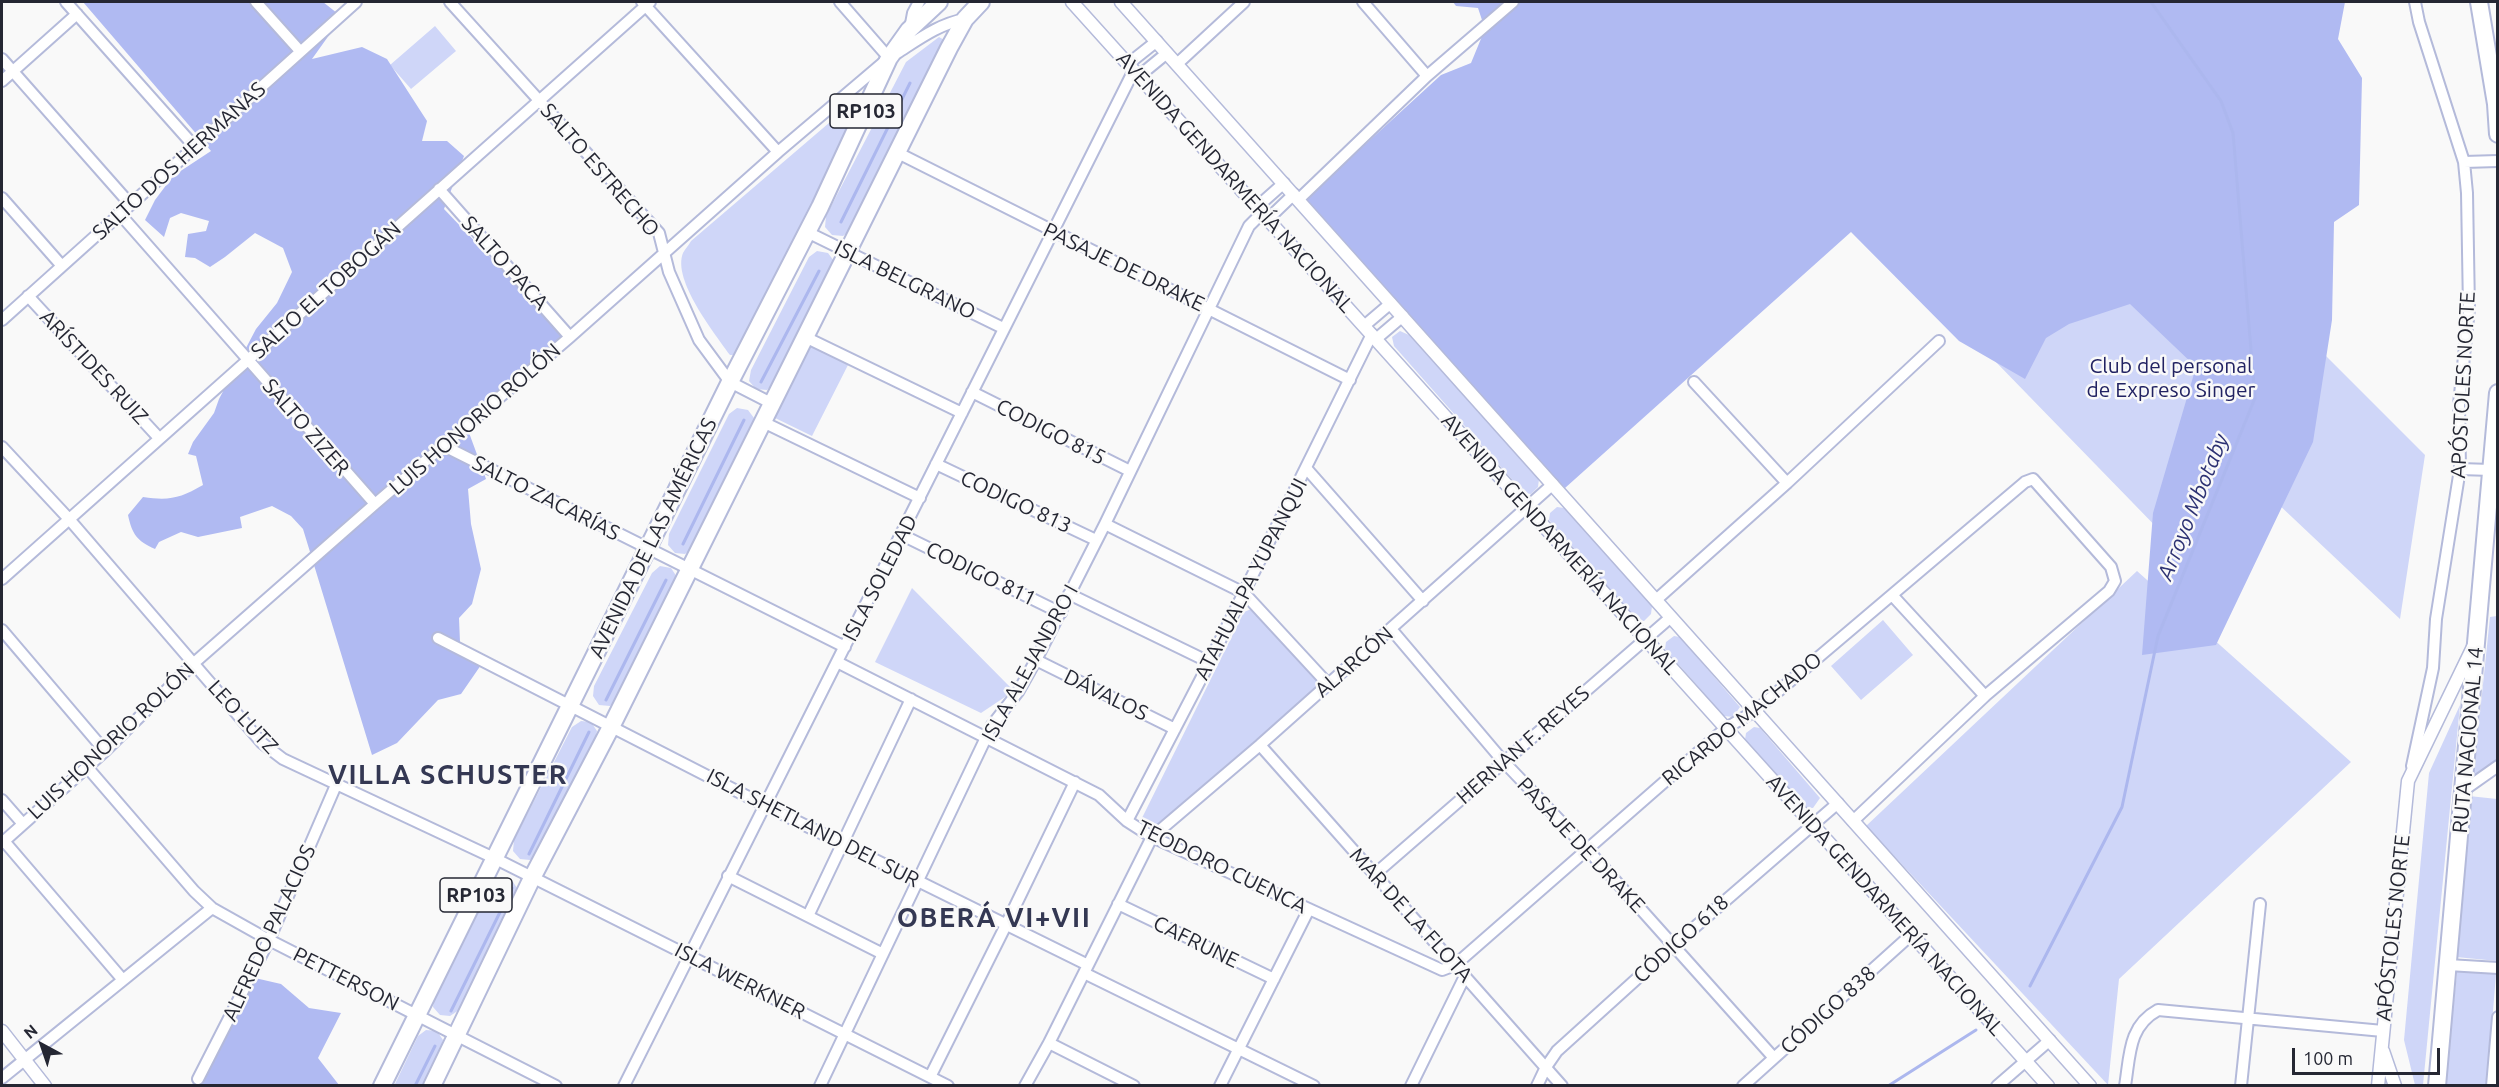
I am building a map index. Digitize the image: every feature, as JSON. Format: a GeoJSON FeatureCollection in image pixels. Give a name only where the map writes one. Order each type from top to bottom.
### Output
{"type":"FeatureCollection","features":[{"type":"Feature","properties":{"kind":"main road","name":"AVENIDA DE LAS AMÉRICAS"},"geometry":{"type":"LineString","coordinates":[[382,1086],[730,382],[807,232],[874,95],[889,58],[909,30],[939,2]]}},
{"type":"Feature","properties":{"kind":"main road","name":"RP103"},"geometry":{"type":"LineString","coordinates":[[432,1086],[532,878],[612,725],[965,19],[981,2]]}},
{"type":"Feature","properties":{"kind":"main road"},"geometry":{"type":"LineString","coordinates":[[2479,2],[2496,104],[2498,134]]}},
{"type":"Feature","properties":{"kind":"main road","name":"RUTA NACIONAL 14"},"geometry":{"type":"LineString","coordinates":[[2437,1086],[2498,393]]}},
{"type":"Feature","properties":{"kind":"street"},"geometry":{"type":"LineString","coordinates":[[66,2],[194,146]]}},
{"type":"Feature","properties":{"kind":"street"},"geometry":{"type":"LineString","coordinates":[[256,2],[300,51]]}},
{"type":"Feature","properties":{"kind":"street","name":"SALTO DOS HERMANAS"},"geometry":{"type":"LineString","coordinates":[[2,320],[356,2]]}},
{"type":"Feature","properties":{"kind":"street","name":"SALTO ESTRECHO"},"geometry":{"type":"LineString","coordinates":[[450,2],[659,233],[669,272],[688,320],[699,340],[730,382],[771,403]]}},
{"type":"Feature","properties":{"kind":"street"},"geometry":{"type":"LineString","coordinates":[[840,2],[889,58]]}},
{"type":"Feature","properties":{"kind":"street"},"geometry":{"type":"LineString","coordinates":[[906,48],[913,13],[920,2]]}},
{"type":"Feature","properties":{"kind":"street","name":"AVENIDA GENDARMERÍA NACIONAL"},"geometry":{"type":"LineString","coordinates":[[1072,2],[2048,1086]]}},
{"type":"Feature","properties":{"kind":"street","name":"AVENIDA GENDARMERÍA NACIONAL"},"geometry":{"type":"LineString","coordinates":[[1121,2],[2090,1086]]}},
{"type":"Feature","properties":{"kind":"street"},"geometry":{"type":"LineString","coordinates":[[1177,64],[1244,2]]}},
{"type":"Feature","properties":{"kind":"street"},"geometry":{"type":"LineString","coordinates":[[1363,2],[1424,81]]}},
{"type":"Feature","properties":{"kind":"street"},"geometry":{"type":"LineString","coordinates":[[1262,213],[1296,197],[1514,2]]}},
{"type":"Feature","properties":{"kind":"street","name":"APÓSTOLES NORTE"},"geometry":{"type":"LineString","coordinates":[[2378,1086],[2408,781],[2433,668],[2436,619],[2460,469],[2459,404],[2469,309],[2467,193],[2464,162],[2418,22],[2415,2]]}},
{"type":"Feature","properties":{"kind":"street"},"geometry":{"type":"LineString","coordinates":[[646,3],[778,152]]}},
{"type":"Feature","properties":{"kind":"street","name":"SALTO EL TOBOGÁN"},"geometry":{"type":"LineString","coordinates":[[2,579],[646,3]]}},
{"type":"Feature","properties":{"kind":"street"},"geometry":{"type":"LineString","coordinates":[[2,81],[77,14]]}},
{"type":"Feature","properties":{"kind":"street","name":"LUIS HONORIO ROLÓN"},"geometry":{"type":"LineString","coordinates":[[3,842],[105,751],[194,663],[570,337],[778,152],[889,58],[943,26],[965,19]]}},
{"type":"Feature","properties":{"kind":"street"},"geometry":{"type":"LineString","coordinates":[[1134,70],[1157,41]]}},
{"type":"Feature","properties":{"kind":"street"},"geometry":{"type":"LineString","coordinates":[[1134,70],[1167,53]]}},
{"type":"Feature","properties":{"kind":"street"},"geometry":{"type":"LineString","coordinates":[[2,59],[130,204]]}},
{"type":"Feature","properties":{"kind":"street","name":"ISLA SOLEDAD"},"geometry":{"type":"LineString","coordinates":[[624,1086],[1134,70]]}},
{"type":"Feature","properties":{"kind":"street","name":"PASAJE DE DRAKE"},"geometry":{"type":"LineString","coordinates":[[898,153],[1350,380]]}},
{"type":"Feature","properties":{"kind":"street"},"geometry":{"type":"LineString","coordinates":[[2464,162],[2498,161]]}},
{"type":"Feature","properties":{"kind":"street"},"geometry":{"type":"LineString","coordinates":[[1262,213],[1284,183]]}},
{"type":"Feature","properties":{"kind":"street","name":"SALTO PACA"},"geometry":{"type":"LineString","coordinates":[[439,189],[570,337]]}},
{"type":"Feature","properties":{"kind":"street"},"geometry":{"type":"LineString","coordinates":[[2,198],[62,266]]}},
{"type":"Feature","properties":{"kind":"street","name":"SALTO ZIZER"},"geometry":{"type":"LineString","coordinates":[[119,213],[375,504]]}},
{"type":"Feature","properties":{"kind":"street","name":"ISLA ALEJANDRO I"},"geometry":{"type":"LineString","coordinates":[[820,1086],[992,725],[1018,692],[1061,613],[1249,226],[1262,213]]}},
{"type":"Feature","properties":{"kind":"street","name":"ISLA BELGRANO"},"geometry":{"type":"LineString","coordinates":[[807,232],[1004,328]]}},
{"type":"Feature","properties":{"kind":"street","name":"ARÍSTIDES RUIZ"},"geometry":{"type":"LineString","coordinates":[[28,296],[159,438]]}},
{"type":"Feature","properties":{"kind":"street"},"geometry":{"type":"LineString","coordinates":[[1371,333],[1391,303]]}},
{"type":"Feature","properties":{"kind":"street"},"geometry":{"type":"LineString","coordinates":[[1371,333],[1403,316]]}},
{"type":"Feature","properties":{"kind":"street","name":"ATAHUALPA YUPANQUI"},"geometry":{"type":"LineString","coordinates":[[1127,821],[1244,593],[1371,333]]}},
{"type":"Feature","properties":{"kind":"street","name":"CODIGO 815"},"geometry":{"type":"LineString","coordinates":[[805,337],[962,413]]}},
{"type":"Feature","properties":{"kind":"street"},"geometry":{"type":"LineString","coordinates":[[1656,600],[1939,342]]}},
{"type":"Feature","properties":{"kind":"street"},"geometry":{"type":"LineString","coordinates":[[1694,382],[1787,483]]}},
{"type":"Feature","properties":{"kind":"street","name":"CODIGO 815"},"geometry":{"type":"LineString","coordinates":[[972,392],[1130,471]]}},
{"type":"Feature","properties":{"kind":"street"},"geometry":{"type":"LineString","coordinates":[[763,422],[920,498]]}},
{"type":"Feature","properties":{"kind":"street","name":"SALTO ZACARÍAS"},"geometry":{"type":"LineString","coordinates":[[444,446],[689,570]]}},
{"type":"Feature","properties":{"kind":"street","name":"LEO LUTZ"},"geometry":{"type":"LineString","coordinates":[[2,447],[69,519],[262,743],[283,759],[494,858]]}},
{"type":"Feature","properties":{"kind":"street","name":"CODIGO 813"},"geometry":{"type":"LineString","coordinates":[[936,464],[1096,540]]}},
{"type":"Feature","properties":{"kind":"street"},"geometry":{"type":"LineString","coordinates":[[1306,468],[1423,601]]}},
{"type":"Feature","properties":{"kind":"street"},"geometry":{"type":"LineString","coordinates":[[2460,469],[2491,470]]}},
{"type":"Feature","properties":{"kind":"street","name":"RICARDO MACHADO"},"geometry":{"type":"LineString","coordinates":[[1455,965],[1726,728],[1755,711],[2025,482],[2033,479],[2111,567],[2115,581],[2109,591],[1985,696]]}},
{"type":"Feature","properties":{"kind":"street","name":"ALARCÓN"},"geometry":{"type":"LineString","coordinates":[[1152,837],[1260,745],[1553,484]]}},
{"type":"Feature","properties":{"kind":"street"},"geometry":{"type":"LineString","coordinates":[[1105,524],[1244,593],[1329,684]]}},
{"type":"Feature","properties":{"kind":"street","name":"CODIGO 811"},"geometry":{"type":"LineString","coordinates":[[902,535],[1061,613]]}},
{"type":"Feature","properties":{"kind":"street"},"geometry":{"type":"LineString","coordinates":[[689,570],[845,647]]}},
{"type":"Feature","properties":{"kind":"street"},"geometry":{"type":"LineString","coordinates":[[1069,594],[1209,662]]}},
{"type":"Feature","properties":{"kind":"street"},"geometry":{"type":"LineString","coordinates":[[1853,821],[1985,696],[1892,595]]}},
{"type":"Feature","properties":{"kind":"street","name":"HERNAN F. REYES"},"geometry":{"type":"LineString","coordinates":[[1375,874],[1671,617]]}},
{"type":"Feature","properties":{"kind":"street","name":"PASAJE DE DRAKE"},"geometry":{"type":"LineString","coordinates":[[1391,629],[1503,761],[1587,849],[1774,1058]]}},
{"type":"Feature","properties":{"kind":"street"},"geometry":{"type":"LineString","coordinates":[[2,630],[105,751]]}},
{"type":"Feature","properties":{"kind":"street"},"geometry":{"type":"LineString","coordinates":[[438,638],[571,704]]}},
{"type":"Feature","properties":{"kind":"street","name":"APÓSTOLES NORTE"},"geometry":{"type":"LineString","coordinates":[[2411,771],[2477,640]]}},
{"type":"Feature","properties":{"kind":"street","name":"DÁVALOS"},"geometry":{"type":"LineString","coordinates":[[1036,660],[1175,729]]}},
{"type":"Feature","properties":{"kind":"street","name":"TEODORO CUENCA"},"geometry":{"type":"LineString","coordinates":[[837,662],[1099,795],[1127,821],[1152,837],[1442,970],[1455,965]]}},
{"type":"Feature","properties":{"kind":"street"},"geometry":{"type":"LineString","coordinates":[[808,916],[910,699]]}},
{"type":"Feature","properties":{"kind":"street","name":"ISLA SHETLAND DEL SUR"},"geometry":{"type":"LineString","coordinates":[[571,704],[764,805],[1006,925],[1238,1050],[1314,1086]]}},
{"type":"Feature","properties":{"kind":"street","name":"MAR DE LA FLOTA"},"geometry":{"type":"LineString","coordinates":[[1260,745],[1562,1086]]}},
{"type":"Feature","properties":{"kind":"street"},"geometry":{"type":"LineString","coordinates":[[2464,790],[2498,766]]}},
{"type":"Feature","properties":{"kind":"street","name":"PETTERSON"},"geometry":{"type":"LineString","coordinates":[[87,767],[194,891],[212,908],[269,940],[556,1086]]}},
{"type":"Feature","properties":{"kind":"street"},"geometry":{"type":"LineString","coordinates":[[930,1077],[1075,782]]}},
{"type":"Feature","properties":{"kind":"street","name":"ALFREDO PALACIOS"},"geometry":{"type":"LineString","coordinates":[[198,1079],[269,940],[336,785]]}},
{"type":"Feature","properties":{"kind":"street"},"geometry":{"type":"LineString","coordinates":[[2,800],[23,824]]}},
{"type":"Feature","properties":{"kind":"street","name":"CÓDIGO 618"},"geometry":{"type":"LineString","coordinates":[[1537,1086],[1557,1051],[1673,946],[1838,803]]}},
{"type":"Feature","properties":{"kind":"street"},"geometry":{"type":"LineString","coordinates":[[1024,1086],[1049,1043],[1152,837]]}},
{"type":"Feature","properties":{"kind":"street"},"geometry":{"type":"LineString","coordinates":[[3,842],[123,980]]}},
{"type":"Feature","properties":{"kind":"street","name":"ISLA WERKNER"},"geometry":{"type":"LineString","coordinates":[[494,858],[948,1086]]}},
{"type":"Feature","properties":{"kind":"street"},"geometry":{"type":"LineString","coordinates":[[728,876],[883,954]]}},
{"type":"Feature","properties":{"kind":"street","name":"CAFRUNE"},"geometry":{"type":"LineString","coordinates":[[1118,904],[1274,979]]}},
{"type":"Feature","properties":{"kind":"street"},"geometry":{"type":"LineString","coordinates":[[2241,1086],[2246,1020],[2260,904]]}},
{"type":"Feature","properties":{"kind":"street"},"geometry":{"type":"LineString","coordinates":[[2,1078],[212,908]]}},
{"type":"Feature","properties":{"kind":"street"},"geometry":{"type":"LineString","coordinates":[[1220,1086],[1309,909]]}},
{"type":"Feature","properties":{"kind":"street","name":"CÓDIGO 838"},"geometry":{"type":"LineString","coordinates":[[1743,1086],[1912,934]]}},
{"type":"Feature","properties":{"kind":"street"},"geometry":{"type":"LineString","coordinates":[[2448,965],[2498,968]]}},
{"type":"Feature","properties":{"kind":"street"},"geometry":{"type":"LineString","coordinates":[[1411,1086],[1466,976]]}},
{"type":"Feature","properties":{"kind":"street"},"geometry":{"type":"LineString","coordinates":[[2125,1086],[2130,1052],[2138,1027],[2145,1017],[2158,1010],[2383,1031]]}},
{"type":"Feature","properties":{"kind":"street"},"geometry":{"type":"LineString","coordinates":[[2492,1086],[2498,1017]]}},
{"type":"Feature","properties":{"kind":"street"},"geometry":{"type":"LineString","coordinates":[[2,1031],[45,1086]]}},
{"type":"Feature","properties":{"kind":"street"},"geometry":{"type":"LineString","coordinates":[[1997,1086],[2050,1040]]}},
{"type":"Feature","properties":{"kind":"street"},"geometry":{"type":"LineString","coordinates":[[1049,1043],[1134,1086]]}},
{"type":"Feature","properties":{"kind":"street"},"geometry":{"type":"LineString","coordinates":[[2381,1047],[2396,1086]]}},
{"type":"Feature","properties":{"kind":"green space"},"geometry":{"type":"Polygon","coordinates":[[[435,26],[456,51],[411,89],[390,65],[435,26]]]}},
{"type":"Feature","properties":{"kind":"green space"},"geometry":{"type":"Polygon","coordinates":[[[939,37],[946,41],[931,66],[929,77],[851,230],[843,236],[832,235],[825,227],[826,216],[906,62],[939,37]]]}},
{"type":"Feature","properties":{"kind":"green space"},"geometry":{"type":"Polygon","coordinates":[[[857,99],[865,103],[737,355],[730,355],[689,292],[681,264],[683,253],[691,241],[857,99]]]}},
{"type":"Feature","properties":{"kind":"green space","name":"Club del personal de Expreso Singer"},"geometry":{"type":"Polygon","coordinates":[[[2198,228],[2425,455],[2400,619],[2240,468],[2167,538],[1958,323],[2198,228]]]}},
{"type":"Feature","properties":{"kind":"green space"},"geometry":{"type":"Polygon","coordinates":[[[817,251],[828,253],[834,261],[832,272],[775,383],[767,390],[756,389],[749,381],[751,370],[809,257],[817,251]]]}},
{"type":"Feature","properties":{"kind":"green space"},"geometry":{"type":"Polygon","coordinates":[[[1400,331],[1409,335],[1539,479],[1538,487],[1531,494],[1524,493],[1394,346],[1392,337],[1400,331]]]}},
{"type":"Feature","properties":{"kind":"green space"},"geometry":{"type":"Polygon","coordinates":[[[807,344],[848,365],[812,436],[771,416],[807,344]]]}},
{"type":"Feature","properties":{"kind":"green space"},"geometry":{"type":"Polygon","coordinates":[[[737,408],[748,410],[754,418],[752,428],[694,547],[685,554],[675,553],[668,545],[669,534],[729,414],[737,408]]]}},
{"type":"Feature","properties":{"kind":"green space"},"geometry":{"type":"Polygon","coordinates":[[[1557,507],[1564,508],[1652,606],[1651,614],[1644,621],[1637,620],[1549,520],[1550,513],[1557,507]]]}},
{"type":"Feature","properties":{"kind":"green space"},"geometry":{"type":"Polygon","coordinates":[[[660,566],[671,568],[677,577],[618,699],[610,706],[599,705],[593,696],[594,686],[652,573],[660,566]]]}},
{"type":"Feature","properties":{"kind":"green space"},"geometry":{"type":"Polygon","coordinates":[[[2137,571],[2351,762],[2119,979],[2108,1085],[1866,826],[2137,571]]]}},
{"type":"Feature","properties":{"kind":"green space"},"geometry":{"type":"Polygon","coordinates":[[[912,588],[1014,691],[981,713],[875,662],[912,588]]]}},
{"type":"Feature","properties":{"kind":"green space"},"geometry":{"type":"Polygon","coordinates":[[[1254,608],[1321,683],[1156,830],[1141,820],[1244,612],[1254,608]]]}},
{"type":"Feature","properties":{"kind":"green space"},"geometry":{"type":"Polygon","coordinates":[[[2497,616],[2497,764],[2473,780],[2490,617],[2497,616]]]}},
{"type":"Feature","properties":{"kind":"green space"},"geometry":{"type":"Polygon","coordinates":[[[1883,620],[1913,655],[1861,700],[1831,666],[1883,620]]]}},
{"type":"Feature","properties":{"kind":"green space"},"geometry":{"type":"Polygon","coordinates":[[[1674,636],[1680,637],[1740,707],[1733,717],[1724,716],[1665,649],[1666,642],[1674,636]]]}},
{"type":"Feature","properties":{"kind":"green space"},"geometry":{"type":"Polygon","coordinates":[[[2460,705],[2423,1085],[2415,1085],[2404,1040],[2429,773],[2460,705]]]}},
{"type":"Feature","properties":{"kind":"green space"},"geometry":{"type":"Polygon","coordinates":[[[581,721],[591,722],[597,731],[595,741],[539,853],[530,860],[520,859],[513,851],[514,840],[572,727],[581,721]]]}},
{"type":"Feature","properties":{"kind":"green space"},"geometry":{"type":"Polygon","coordinates":[[[1754,727],[1760,728],[1820,798],[1813,808],[1804,807],[1745,740],[1746,733],[1754,727]]]}},
{"type":"Feature","properties":{"kind":"green space"},"geometry":{"type":"Polygon","coordinates":[[[2469,796],[2497,799],[2497,961],[2456,957],[2469,796]]]}},
{"type":"Feature","properties":{"kind":"green space"},"geometry":{"type":"Polygon","coordinates":[[[501,877],[511,879],[517,888],[515,898],[459,1010],[450,1016],[440,1015],[433,1007],[434,997],[492,883],[501,877]]]}},
{"type":"Feature","properties":{"kind":"green space"},"geometry":{"type":"Polygon","coordinates":[[[2457,972],[2496,974],[2487,1085],[2445,1086],[2457,972]]]}},
{"type":"Feature","properties":{"kind":"green space"},"geometry":{"type":"Polygon","coordinates":[[[426,1030],[437,1031],[443,1040],[441,1050],[424,1085],[394,1086],[418,1036],[426,1030]]]}},
{"type":"Feature","properties":{"kind":"shaded area"},"geometry":{"type":"Polygon","coordinates":[[[83,2],[323,2],[342,17],[312,59],[362,47],[387,59],[427,121],[422,141],[447,141],[464,156],[444,209],[567,338],[468,430],[486,479],[468,489],[471,524],[481,569],[472,604],[459,618],[460,642],[481,665],[461,694],[438,700],[397,743],[372,755],[303,529],[291,516],[272,506],[240,517],[242,528],[198,537],[181,532],[159,542],[155,549],[140,540],[131,527],[128,515],[143,497],[161,499],[174,497],[203,485],[196,456],[188,454],[193,442],[214,413],[256,329],[277,303],[292,272],[283,248],[255,233],[210,267],[195,258],[185,257],[188,234],[206,231],[209,221],[181,213],[170,218],[164,237],[145,220],[155,200],[173,176],[211,151],[83,2]]]}},
{"type":"Feature","properties":{"kind":"shaded area"},"geometry":{"type":"Polygon","coordinates":[[[1453,2],[2345,2],[2338,39],[2362,78],[2359,205],[2334,222],[2332,320],[2313,442],[2216,645],[2142,655],[2153,513],[2196,367],[2130,304],[2069,324],[2046,338],[2025,379],[1959,341],[1851,232],[1565,488],[1300,204],[1441,75],[1471,63],[1485,29],[1478,8],[1456,6],[1453,2]]]}},
{"type":"Feature","properties":{"kind":"shaded area"},"geometry":{"type":"Polygon","coordinates":[[[255,978],[281,984],[309,1008],[341,1013],[318,1058],[339,1085],[201,1086],[255,978]]]}},
{"type":"Feature","properties":{"kind":"waterway","name":"Arroyo Mbotaby"},"geometry":{"type":"LineString","coordinates":[[2030,986],[2122,807],[2158,636],[2255,398],[2233,133],[2221,101],[2151,2]]}},
{"type":"Feature","properties":{"kind":"waterway"},"geometry":{"type":"LineString","coordinates":[[841,222],[910,83]]}},
{"type":"Feature","properties":{"kind":"waterway"},"geometry":{"type":"LineString","coordinates":[[761,382],[819,271]]}},
{"type":"Feature","properties":{"kind":"waterway"},"geometry":{"type":"LineString","coordinates":[[683,544],[744,420]]}},
{"type":"Feature","properties":{"kind":"waterway"},"geometry":{"type":"LineString","coordinates":[[606,700],[666,580]]}},
{"type":"Feature","properties":{"kind":"waterway"},"geometry":{"type":"LineString","coordinates":[[529,854],[589,732]]}},
{"type":"Feature","properties":{"kind":"waterway"},"geometry":{"type":"LineString","coordinates":[[451,1011],[512,888]]}},
{"type":"Feature","properties":{"kind":"waterway","name":"Arroyo Mbotaby"},"geometry":{"type":"LineString","coordinates":[[1888,1086],[1976,1030]]}},
{"type":"Feature","properties":{"kind":"waterway"},"geometry":{"type":"LineString","coordinates":[[415,1086],[435,1046]]}},
{"type":"Feature","properties":{"kind":"district","name":"VILLA SCHUSTER"},"geometry":{"type":"Point","coordinates":[448,775]}},
{"type":"Feature","properties":{"kind":"district","name":"OBERÁ VI+VII"},"geometry":{"type":"Point","coordinates":[994,918]}}]}
